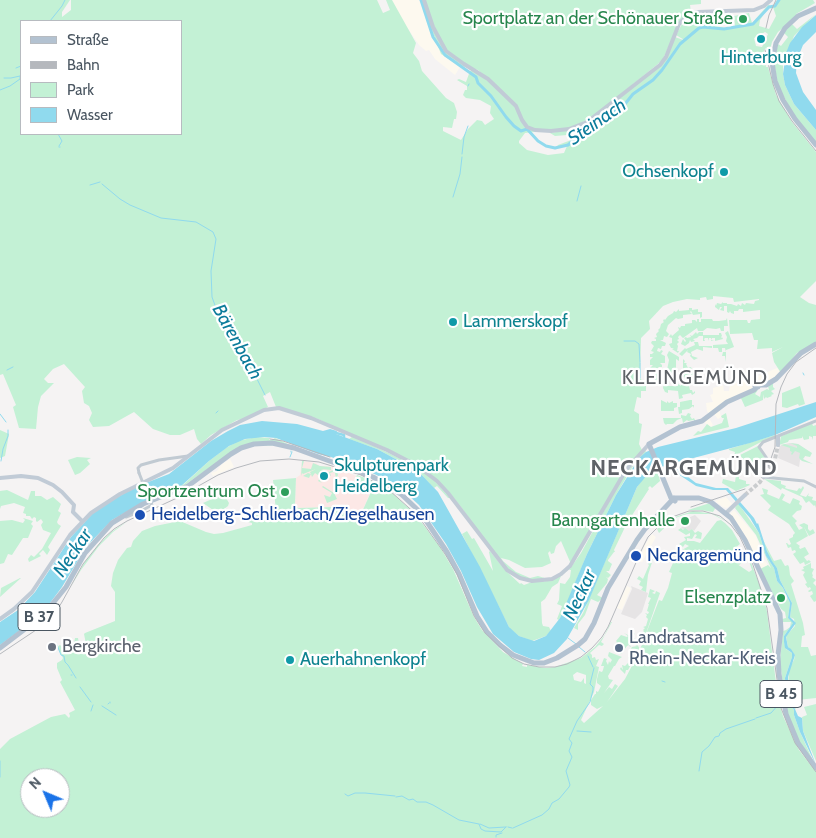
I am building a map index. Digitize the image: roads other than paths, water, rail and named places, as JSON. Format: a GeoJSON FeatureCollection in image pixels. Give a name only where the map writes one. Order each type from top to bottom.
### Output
{"type":"FeatureCollection","features":[{"type":"Feature","properties":{"kind":"main road"},"geometry":{"type":"LineString","coordinates":[[424,0],[433,27],[448,53],[488,78],[515,104],[527,127],[542,131],[559,131],[581,125],[660,65],[666,57],[680,23],[690,14],[754,10],[764,6],[771,0]]}},
{"type":"Feature","properties":{"kind":"main road"},"geometry":{"type":"LineString","coordinates":[[816,8],[798,16],[785,28],[774,51],[772,66],[786,106],[816,145]]}},
{"type":"Feature","properties":{"kind":"main road"},"geometry":{"type":"LineString","coordinates":[[0,620],[32,592],[81,519],[87,517],[113,498],[161,475],[222,430],[262,410],[272,408],[307,417],[356,436],[421,468],[445,489],[500,562],[511,573],[530,581],[552,579],[565,572],[574,561],[633,460],[650,445],[671,432],[680,427],[702,421],[727,402],[780,375],[804,351],[816,344]]}},
{"type":"Feature","properties":{"kind":"main road"},"geometry":{"type":"LineString","coordinates":[[778,437],[778,445]]}},
{"type":"Feature","properties":{"kind":"main road","name":"B 37"},"geometry":{"type":"LineString","coordinates":[[107,528],[150,502],[188,486],[230,454],[243,447],[268,443],[282,445],[382,481],[401,494],[417,509],[433,530],[454,564],[482,625],[502,648],[516,657],[529,662],[542,663],[557,658],[578,645],[587,636],[608,588],[644,531],[673,500]]}},
{"type":"Feature","properties":{"kind":"main road"},"geometry":{"type":"LineString","coordinates":[[650,445],[673,500]]}},
{"type":"Feature","properties":{"kind":"main road"},"geometry":{"type":"LineString","coordinates":[[0,478],[21,476],[38,478],[54,486],[74,505],[73,512],[81,519]]}},
{"type":"Feature","properties":{"kind":"main road"},"geometry":{"type":"LineString","coordinates":[[728,511],[744,496]]}},
{"type":"Feature","properties":{"kind":"main road","name":"B 45"},"geometry":{"type":"LineString","coordinates":[[673,500],[695,497],[716,504],[728,511],[746,542],[779,610],[782,623],[778,662],[786,714],[796,738],[816,768]]}},
{"type":"Feature","properties":{"kind":"main road","name":"B 37"},"geometry":{"type":"LineString","coordinates":[[0,648],[49,608],[67,584],[86,551],[107,528],[131,514]]}},
{"type":"Feature","properties":{"kind":"street"},"geometry":{"type":"LineString","coordinates":[[816,421],[763,442],[760,445],[760,450],[768,460],[762,473],[763,477],[799,480],[816,486]]}},
{"type":"Feature","properties":{"kind":"street"},"geometry":{"type":"LineString","coordinates":[[150,502],[138,468],[141,465],[159,460],[182,459]]}},
{"type":"Feature","properties":{"kind":"water"},"geometry":{"type":"Polygon","coordinates":[[[816,15],[816,32],[803,45],[797,60],[796,73],[803,92],[816,110],[816,130],[794,104],[785,85],[783,74],[786,53],[790,43],[802,27],[816,15]]]}},
{"type":"Feature","properties":{"kind":"water","name":"Neckar"},"geometry":{"type":"Polygon","coordinates":[[[816,402],[816,417],[775,435],[671,464],[696,483],[716,488],[728,488],[758,523],[767,551],[777,568],[780,580],[792,603],[790,617],[796,623],[786,637],[788,647],[795,655],[788,677],[788,693],[798,716],[802,718],[803,731],[816,765],[800,732],[786,691],[785,678],[792,653],[785,648],[784,636],[793,623],[788,618],[790,603],[783,588],[777,581],[774,568],[766,556],[759,533],[750,518],[726,490],[713,490],[696,486],[666,466],[660,467],[648,474],[637,487],[589,600],[567,639],[554,653],[539,660],[514,652],[493,634],[477,607],[461,571],[446,544],[419,505],[396,484],[357,466],[276,438],[264,437],[245,439],[229,446],[180,487],[147,500],[112,520],[86,547],[50,603],[19,631],[0,645],[0,622],[18,610],[35,592],[71,537],[93,513],[105,504],[138,486],[169,474],[211,441],[228,431],[240,425],[262,421],[297,424],[323,431],[330,429],[337,431],[336,434],[377,449],[418,471],[438,492],[480,567],[509,627],[519,636],[534,641],[546,636],[560,618],[587,554],[616,495],[639,458],[646,452],[658,447],[736,428],[816,402]]]}},
{"type":"Feature","properties":{"kind":"waterway"},"geometry":{"type":"LineString","coordinates":[[51,20],[65,0]]}},
{"type":"Feature","properties":{"kind":"waterway","name":"Steinach"},"geometry":{"type":"LineString","coordinates":[[421,0],[433,37],[445,55],[476,77],[478,83],[491,96],[514,126],[521,131],[527,129],[538,141],[546,146],[555,148],[568,145],[591,125],[625,104],[633,94],[653,80],[680,44],[699,28],[724,29],[753,24],[769,7],[775,6],[779,0]]}},
{"type":"Feature","properties":{"kind":"waterway"},"geometry":{"type":"LineString","coordinates":[[16,68],[20,66]]}},
{"type":"Feature","properties":{"kind":"waterway"},"geometry":{"type":"LineString","coordinates":[[4,78],[20,76]]}},
{"type":"Feature","properties":{"kind":"waterway"},"geometry":{"type":"LineString","coordinates":[[0,90],[20,79]]}},
{"type":"Feature","properties":{"kind":"waterway"},"geometry":{"type":"LineString","coordinates":[[462,154],[464,137],[468,126]]}},
{"type":"Feature","properties":{"kind":"waterway"},"geometry":{"type":"LineString","coordinates":[[59,135],[62,141],[59,146]]}},
{"type":"Feature","properties":{"kind":"waterway"},"geometry":{"type":"LineString","coordinates":[[453,197],[460,174],[462,157]]}},
{"type":"Feature","properties":{"kind":"waterway","name":"Bärenbach"},"geometry":{"type":"LineString","coordinates":[[90,185],[100,182]]}},
{"type":"Feature","properties":{"kind":"waterway","name":"Bärenbach"},"geometry":{"type":"LineString","coordinates":[[102,184],[130,205],[161,218],[196,222],[213,232],[216,239],[211,271],[212,297],[221,322],[241,347],[265,395]]}},
{"type":"Feature","properties":{"kind":"waterway"},"geometry":{"type":"LineString","coordinates":[[577,201],[581,186]]}},
{"type":"Feature","properties":{"kind":"waterway"},"geometry":{"type":"LineString","coordinates":[[624,341],[635,341],[639,344],[640,362]]}},
{"type":"Feature","properties":{"kind":"waterway"},"geometry":{"type":"LineString","coordinates":[[640,363],[640,378]]}},
{"type":"Feature","properties":{"kind":"waterway"},"geometry":{"type":"LineString","coordinates":[[7,370],[13,367]]}},
{"type":"Feature","properties":{"kind":"waterway"},"geometry":{"type":"LineString","coordinates":[[0,414],[6,422]]}},
{"type":"Feature","properties":{"kind":"waterway"},"geometry":{"type":"LineString","coordinates":[[1,461],[8,430]]}},
{"type":"Feature","properties":{"kind":"waterway"},"geometry":{"type":"LineString","coordinates":[[336,433],[344,435],[344,437]]}},
{"type":"Feature","properties":{"kind":"waterway"},"geometry":{"type":"LineString","coordinates":[[290,457],[292,452]]}},
{"type":"Feature","properties":{"kind":"waterway"},"geometry":{"type":"LineString","coordinates":[[568,638],[576,644]]}},
{"type":"Feature","properties":{"kind":"waterway"},"geometry":{"type":"LineString","coordinates":[[57,645],[61,655],[64,656],[65,662],[76,678]]}},
{"type":"Feature","properties":{"kind":"waterway"},"geometry":{"type":"LineString","coordinates":[[579,647],[585,652]]}},
{"type":"Feature","properties":{"kind":"waterway"},"geometry":{"type":"LineString","coordinates":[[588,656],[593,667]]}},
{"type":"Feature","properties":{"kind":"waterway"},"geometry":{"type":"LineString","coordinates":[[513,828],[542,815],[569,787],[566,771],[572,757],[569,751],[572,743],[569,739],[577,721],[590,702],[593,690],[590,684],[594,668]]}},
{"type":"Feature","properties":{"kind":"waterway"},"geometry":{"type":"LineString","coordinates":[[80,687],[91,702]]}},
{"type":"Feature","properties":{"kind":"waterway"},"geometry":{"type":"LineString","coordinates":[[756,718],[771,713],[779,704]]}},
{"type":"Feature","properties":{"kind":"waterway"},"geometry":{"type":"LineString","coordinates":[[91,711],[93,705]]}},
{"type":"Feature","properties":{"kind":"waterway"},"geometry":{"type":"LineString","coordinates":[[102,706],[116,715]]}},
{"type":"Feature","properties":{"kind":"waterway"},"geometry":{"type":"LineString","coordinates":[[699,771],[702,752],[715,737],[719,736],[726,729],[755,719]]}},
{"type":"Feature","properties":{"kind":"waterway"},"geometry":{"type":"LineString","coordinates":[[577,731],[591,732]]}},
{"type":"Feature","properties":{"kind":"waterway"},"geometry":{"type":"LineString","coordinates":[[0,761],[0,777]]}},
{"type":"Feature","properties":{"kind":"waterway"},"geometry":{"type":"LineString","coordinates":[[345,794],[348,796],[355,793],[395,796]]}},
{"type":"Feature","properties":{"kind":"waterway"},"geometry":{"type":"LineString","coordinates":[[396,797],[402,796],[409,800],[426,802],[459,820],[479,824],[481,829],[485,831],[501,832],[506,827]]}},
{"type":"Feature","properties":{"kind":"waterway"},"geometry":{"type":"LineString","coordinates":[[480,824],[489,828],[506,827]]}},
{"type":"Feature","properties":{"kind":"waterway"},"geometry":{"type":"LineString","coordinates":[[508,827],[512,828]]}},
{"type":"Feature","properties":{"kind":"waterway"},"geometry":{"type":"LineString","coordinates":[[496,837],[496,835],[502,833]]}},
{"type":"Feature","properties":{"kind":"tunnel"},"geometry":{"type":"LineString","coordinates":[[745,495],[760,482],[769,469],[775,459],[778,445]]}},
{"type":"Feature","properties":{"kind":"railway"},"geometry":{"type":"LineString","coordinates":[[766,28],[769,15],[776,0]]}},
{"type":"Feature","properties":{"kind":"railway"},"geometry":{"type":"LineString","coordinates":[[765,50],[779,101],[816,151]]}},
{"type":"Feature","properties":{"kind":"railway"},"geometry":{"type":"LineString","coordinates":[[768,467],[775,447],[776,404],[781,387],[787,374],[796,362],[816,348]]}},
{"type":"Feature","properties":{"kind":"railway"},"geometry":{"type":"LineString","coordinates":[[270,439],[283,441],[330,457]]}},
{"type":"Feature","properties":{"kind":"railway"},"geometry":{"type":"LineString","coordinates":[[0,654],[42,626],[54,615],[83,564],[104,538],[114,529],[177,498],[218,475],[260,461],[289,459],[319,462],[361,475],[389,490],[418,516],[445,554],[457,574],[474,616],[485,633],[512,658],[524,664],[539,667],[555,667],[567,664],[581,657],[592,648],[608,627],[648,537],[662,523],[672,517],[689,511],[703,511],[720,516],[731,525],[740,537],[753,565],[767,608],[781,708],[795,743],[816,772]]}},
{"type":"Feature","properties":{"kind":"railway"},"geometry":{"type":"LineString","coordinates":[[691,507],[745,489]]}},
{"type":"Feature","properties":{"kind":"place","name":"Sportplatz an der Schönauer Straße"},"geometry":{"type":"Point","coordinates":[743,19]}},
{"type":"Feature","properties":{"kind":"place","name":"Hinterburg"},"geometry":{"type":"Point","coordinates":[761,39]}},
{"type":"Feature","properties":{"kind":"place","name":"Ochsenkopf"},"geometry":{"type":"Point","coordinates":[724,172]}},
{"type":"Feature","properties":{"kind":"place","name":"Lammerskopf"},"geometry":{"type":"Point","coordinates":[453,322]}},
{"type":"Feature","properties":{"kind":"place","name":"Skulpturenpark Heidelberg"},"geometry":{"type":"Point","coordinates":[324,476]}},
{"type":"Feature","properties":{"kind":"place","name":"Sportzentrum Ost"},"geometry":{"type":"Point","coordinates":[285,492]}},
{"type":"Feature","properties":{"kind":"place","name":"Heidelberg-Schlierbach/Ziegelhausen"},"geometry":{"type":"Point","coordinates":[140,515]}},
{"type":"Feature","properties":{"kind":"place","name":"Banngartenhalle"},"geometry":{"type":"Point","coordinates":[685,521]}},
{"type":"Feature","properties":{"kind":"place","name":"Neckargemünd"},"geometry":{"type":"Point","coordinates":[636,556]}},
{"type":"Feature","properties":{"kind":"place","name":"Elsenzplatz"},"geometry":{"type":"Point","coordinates":[781,598]}},
{"type":"Feature","properties":{"kind":"place","name":"Bergkirche"},"geometry":{"type":"Point","coordinates":[52,647]}},
{"type":"Feature","properties":{"kind":"place","name":"Landratsamt Rhein-Neckar-Kreis"},"geometry":{"type":"Point","coordinates":[619,648]}},
{"type":"Feature","properties":{"kind":"place","name":"Auerhahnenkopf"},"geometry":{"type":"Point","coordinates":[290,660]}},
{"type":"Feature","properties":{"kind":"district","name":"KLEINGEMÜND"},"geometry":{"type":"Point","coordinates":[695,378]}},
{"type":"Feature","properties":{"kind":"district","name":"NECKARGEMÜND"},"geometry":{"type":"Point","coordinates":[684,469]}}]}
